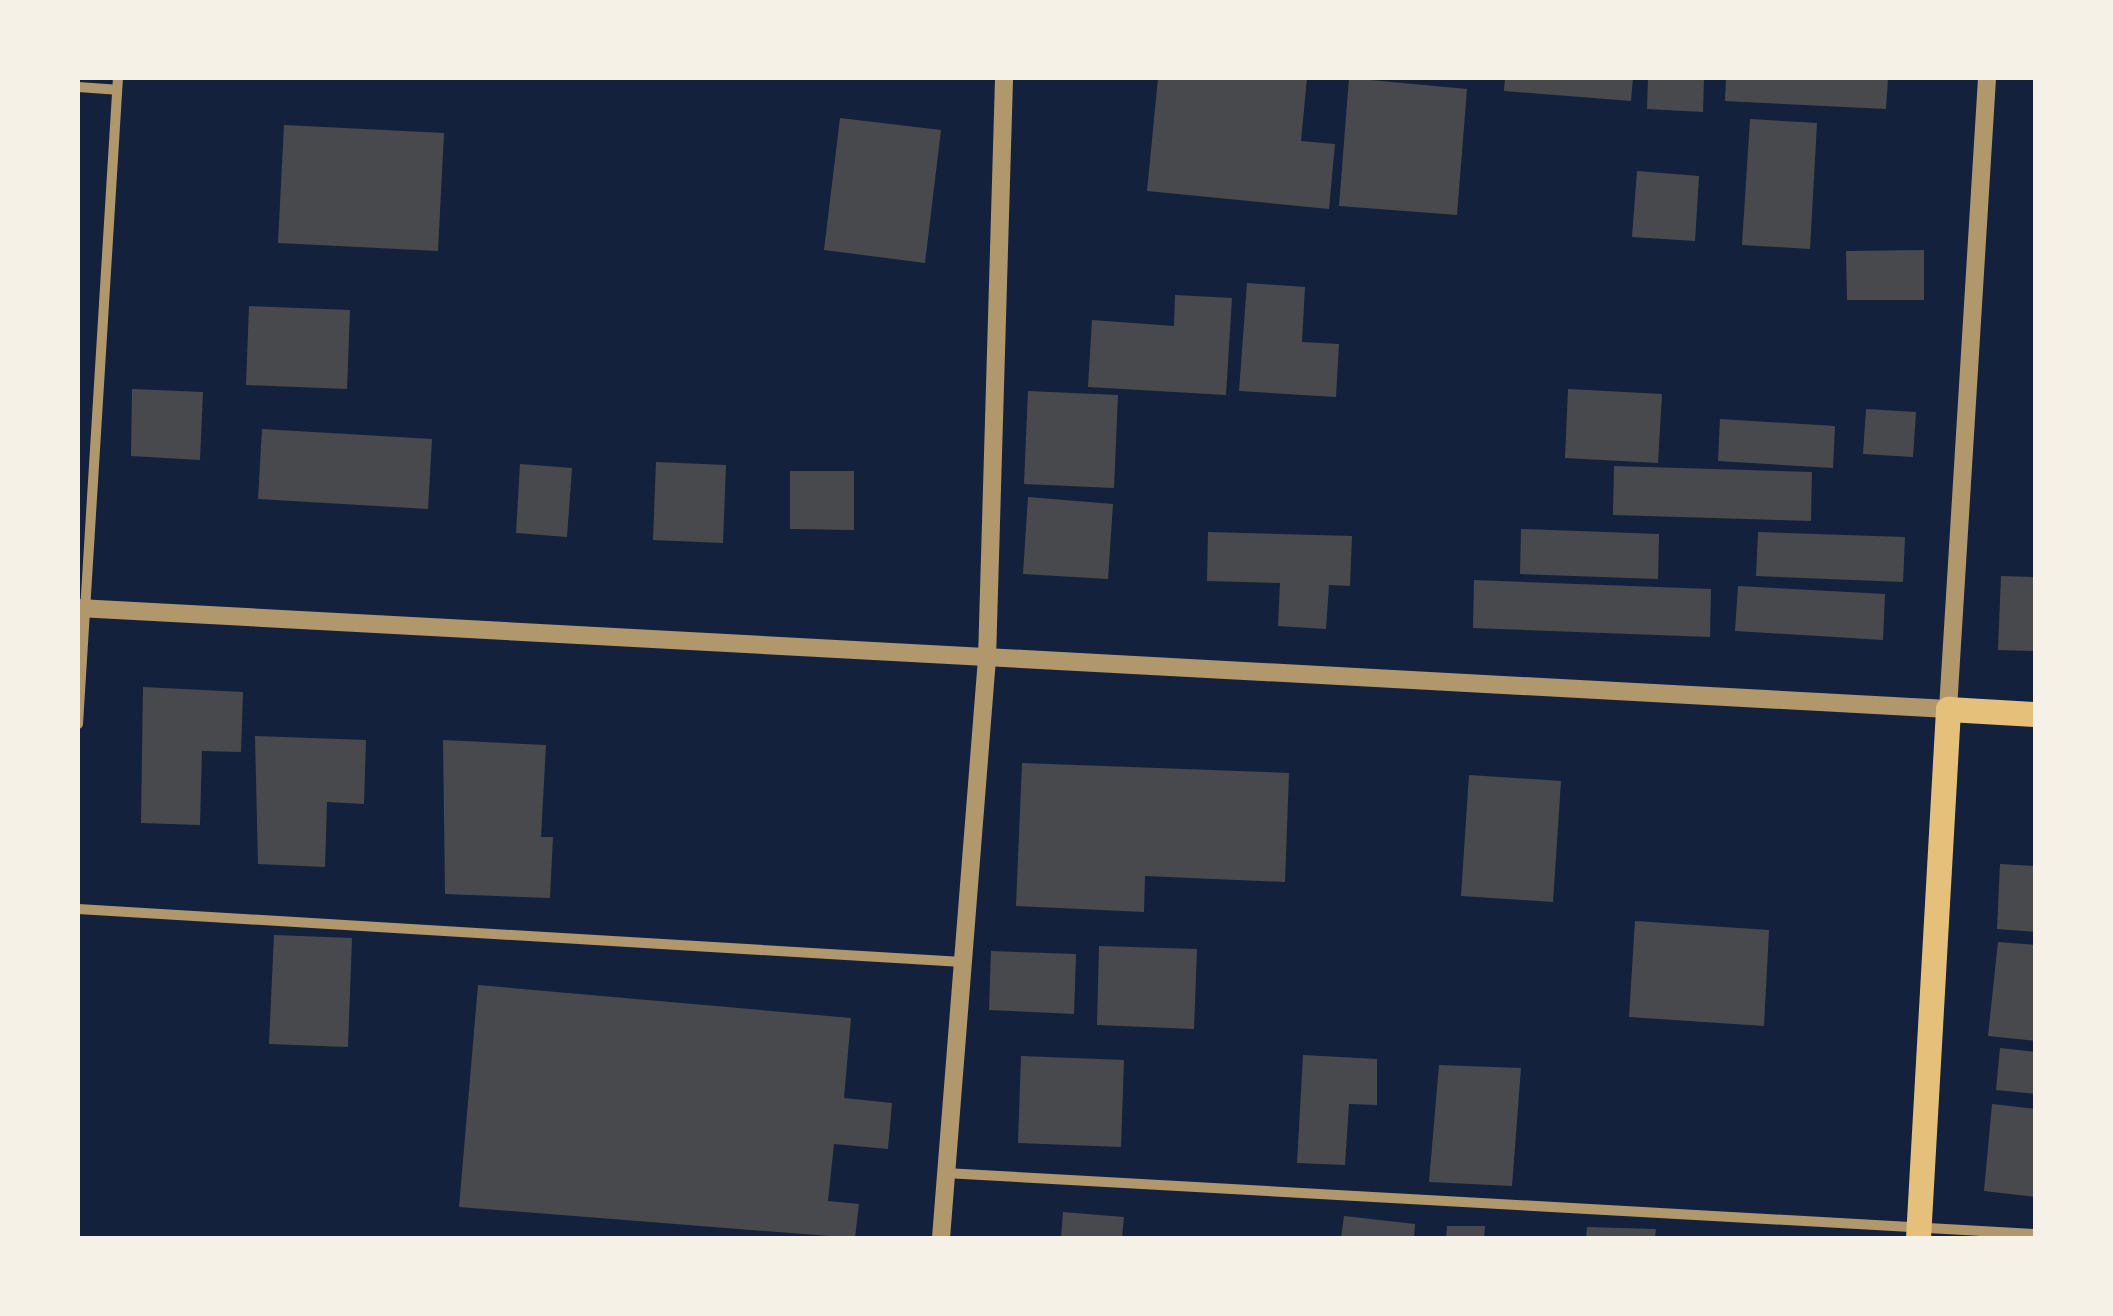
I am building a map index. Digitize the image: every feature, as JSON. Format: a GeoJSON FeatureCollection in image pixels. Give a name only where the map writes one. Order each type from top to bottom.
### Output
{"type":"FeatureCollection","features":[{"type":"Feature","properties":{"kind":"main road"},"geometry":{"type":"LineString","coordinates":[[1918,1233],[1948,709],[2036,714]]}},
{"type":"Feature","properties":{"kind":"street"},"geometry":{"type":"LineString","coordinates":[[940,1238],[987,659],[1004,78]]}},
{"type":"Feature","properties":{"kind":"street"},"geometry":{"type":"LineString","coordinates":[[83,608],[1948,709],[1987,78]]}},
{"type":"Feature","properties":{"kind":"street"},"geometry":{"type":"LineString","coordinates":[[78,87],[117,84],[78,724]]}},
{"type":"Feature","properties":{"kind":"street"},"geometry":{"type":"LineString","coordinates":[[78,910],[962,962]]}},
{"type":"Feature","properties":{"kind":"street"},"geometry":{"type":"LineString","coordinates":[[944,1173],[1918,1233],[2036,1234]]}},
{"type":"Feature","properties":{"kind":"building"},"geometry":{"type":"Polygon","coordinates":[[[1158,78],[1307,78],[1301,141],[1335,144],[1329,209],[1147,191],[1158,78]]]}},
{"type":"Feature","properties":{"kind":"building"},"geometry":{"type":"Polygon","coordinates":[[[1349,78],[1467,89],[1457,215],[1339,206],[1349,78]]]}},
{"type":"Feature","properties":{"kind":"building"},"geometry":{"type":"Polygon","coordinates":[[[1505,78],[1633,78],[1631,101],[1504,91],[1505,78]]]}},
{"type":"Feature","properties":{"kind":"building"},"geometry":{"type":"Polygon","coordinates":[[[1648,78],[1704,78],[1703,112],[1647,109],[1648,78]]]}},
{"type":"Feature","properties":{"kind":"building"},"geometry":{"type":"Polygon","coordinates":[[[1726,78],[1888,78],[1886,109],[1725,101],[1726,78]]]}},
{"type":"Feature","properties":{"kind":"building"},"geometry":{"type":"Polygon","coordinates":[[[840,118],[941,130],[925,263],[824,250],[840,118]]]}},
{"type":"Feature","properties":{"kind":"building"},"geometry":{"type":"Polygon","coordinates":[[[1750,119],[1817,123],[1810,249],[1742,245],[1750,119]]]}},
{"type":"Feature","properties":{"kind":"building"},"geometry":{"type":"Polygon","coordinates":[[[284,125],[444,133],[438,251],[278,243],[284,125]]]}},
{"type":"Feature","properties":{"kind":"building"},"geometry":{"type":"Polygon","coordinates":[[[1637,171],[1699,176],[1695,241],[1632,237],[1637,171]]]}},
{"type":"Feature","properties":{"kind":"building"},"geometry":{"type":"Polygon","coordinates":[[[1924,250],[1924,300],[1847,300],[1846,251],[1924,250]]]}},
{"type":"Feature","properties":{"kind":"building"},"geometry":{"type":"Polygon","coordinates":[[[1247,283],[1305,287],[1302,342],[1339,344],[1336,397],[1239,391],[1247,283]]]}},
{"type":"Feature","properties":{"kind":"building"},"geometry":{"type":"Polygon","coordinates":[[[1175,295],[1232,298],[1226,395],[1088,387],[1092,320],[1174,326],[1175,295]]]}},
{"type":"Feature","properties":{"kind":"building"},"geometry":{"type":"Polygon","coordinates":[[[249,306],[350,310],[347,389],[246,385],[249,306]]]}},
{"type":"Feature","properties":{"kind":"building"},"geometry":{"type":"Polygon","coordinates":[[[132,389],[203,392],[200,460],[131,456],[132,389]]]}},
{"type":"Feature","properties":{"kind":"building"},"geometry":{"type":"Polygon","coordinates":[[[1568,389],[1662,394],[1658,463],[1565,458],[1568,389]]]}},
{"type":"Feature","properties":{"kind":"building"},"geometry":{"type":"Polygon","coordinates":[[[1028,391],[1118,395],[1114,488],[1024,484],[1028,391]]]}},
{"type":"Feature","properties":{"kind":"building"},"geometry":{"type":"Polygon","coordinates":[[[1866,409],[1916,412],[1913,457],[1863,454],[1866,409]]]}},
{"type":"Feature","properties":{"kind":"building"},"geometry":{"type":"Polygon","coordinates":[[[1720,419],[1835,426],[1833,468],[1718,461],[1720,419]]]}},
{"type":"Feature","properties":{"kind":"building"},"geometry":{"type":"Polygon","coordinates":[[[262,429],[432,439],[428,509],[258,499],[262,429]]]}},
{"type":"Feature","properties":{"kind":"building"},"geometry":{"type":"Polygon","coordinates":[[[656,462],[726,465],[723,543],[653,540],[656,462]]]}},
{"type":"Feature","properties":{"kind":"building"},"geometry":{"type":"Polygon","coordinates":[[[520,464],[572,468],[567,537],[516,533],[520,464]]]}},
{"type":"Feature","properties":{"kind":"building"},"geometry":{"type":"Polygon","coordinates":[[[1614,466],[1812,472],[1811,521],[1613,515],[1614,466]]]}},
{"type":"Feature","properties":{"kind":"building"},"geometry":{"type":"Polygon","coordinates":[[[790,471],[854,471],[854,530],[790,529],[790,471]]]}},
{"type":"Feature","properties":{"kind":"building"},"geometry":{"type":"Polygon","coordinates":[[[1028,497],[1113,504],[1108,579],[1023,574],[1028,497]]]}},
{"type":"Feature","properties":{"kind":"building"},"geometry":{"type":"Polygon","coordinates":[[[1521,529],[1659,534],[1658,579],[1520,574],[1521,529]]]}},
{"type":"Feature","properties":{"kind":"building"},"geometry":{"type":"Polygon","coordinates":[[[1208,532],[1352,536],[1350,586],[1329,585],[1326,629],[1278,626],[1280,583],[1207,581],[1208,532]]]}},
{"type":"Feature","properties":{"kind":"building"},"geometry":{"type":"Polygon","coordinates":[[[1758,532],[1905,537],[1903,582],[1756,576],[1758,532]]]}},
{"type":"Feature","properties":{"kind":"building"},"geometry":{"type":"Polygon","coordinates":[[[2001,576],[2036,577],[2036,651],[1998,650],[2001,576]]]}},
{"type":"Feature","properties":{"kind":"building"},"geometry":{"type":"Polygon","coordinates":[[[1474,580],[1711,589],[1710,637],[1473,628],[1474,580]]]}},
{"type":"Feature","properties":{"kind":"building"},"geometry":{"type":"Polygon","coordinates":[[[1738,586],[1885,594],[1883,640],[1735,631],[1738,586]]]}},
{"type":"Feature","properties":{"kind":"building"},"geometry":{"type":"Polygon","coordinates":[[[143,687],[243,692],[241,752],[202,751],[200,825],[141,823],[143,687]]]}},
{"type":"Feature","properties":{"kind":"building"},"geometry":{"type":"Polygon","coordinates":[[[255,736],[366,740],[364,804],[327,802],[325,867],[258,864],[255,736]]]}},
{"type":"Feature","properties":{"kind":"building"},"geometry":{"type":"Polygon","coordinates":[[[443,740],[546,745],[541,837],[553,837],[550,898],[445,894],[443,740]]]}},
{"type":"Feature","properties":{"kind":"building"},"geometry":{"type":"Polygon","coordinates":[[[1022,763],[1289,773],[1285,882],[1145,876],[1144,912],[1016,906],[1022,763]]]}},
{"type":"Feature","properties":{"kind":"building"},"geometry":{"type":"Polygon","coordinates":[[[1469,775],[1561,781],[1553,902],[1461,896],[1469,775]]]}},
{"type":"Feature","properties":{"kind":"building"},"geometry":{"type":"Polygon","coordinates":[[[2000,864],[2036,866],[2036,932],[1997,929],[2000,864]]]}},
{"type":"Feature","properties":{"kind":"building"},"geometry":{"type":"Polygon","coordinates":[[[1635,921],[1769,930],[1764,1026],[1629,1017],[1635,921]]]}},
{"type":"Feature","properties":{"kind":"building"},"geometry":{"type":"Polygon","coordinates":[[[274,935],[352,938],[348,1047],[269,1044],[274,935]]]}},
{"type":"Feature","properties":{"kind":"building"},"geometry":{"type":"Polygon","coordinates":[[[1998,942],[2036,945],[2036,1041],[1988,1036],[1998,942]]]}},
{"type":"Feature","properties":{"kind":"building"},"geometry":{"type":"Polygon","coordinates":[[[1099,946],[1197,949],[1194,1029],[1097,1025],[1099,946]]]}},
{"type":"Feature","properties":{"kind":"building"},"geometry":{"type":"Polygon","coordinates":[[[991,951],[1076,954],[1074,1014],[989,1010],[991,951]]]}},
{"type":"Feature","properties":{"kind":"building"},"geometry":{"type":"Polygon","coordinates":[[[478,985],[851,1018],[844,1098],[892,1103],[888,1149],[834,1144],[828,1201],[859,1204],[855,1238],[459,1207],[478,985]]]}},
{"type":"Feature","properties":{"kind":"building"},"geometry":{"type":"Polygon","coordinates":[[[2000,1048],[2036,1052],[2036,1094],[1996,1090],[2000,1048]]]}},
{"type":"Feature","properties":{"kind":"building"},"geometry":{"type":"Polygon","coordinates":[[[1303,1055],[1377,1059],[1377,1105],[1349,1104],[1345,1165],[1297,1163],[1303,1055]]]}},
{"type":"Feature","properties":{"kind":"building"},"geometry":{"type":"Polygon","coordinates":[[[1021,1056],[1124,1060],[1121,1147],[1018,1143],[1021,1056]]]}},
{"type":"Feature","properties":{"kind":"building"},"geometry":{"type":"Polygon","coordinates":[[[1439,1065],[1521,1068],[1512,1186],[1429,1182],[1439,1065]]]}},
{"type":"Feature","properties":{"kind":"building"},"geometry":{"type":"Polygon","coordinates":[[[1992,1104],[2036,1109],[2036,1197],[1984,1191],[1992,1104]]]}},
{"type":"Feature","properties":{"kind":"building"},"geometry":{"type":"Polygon","coordinates":[[[1063,1212],[1124,1217],[1122,1238],[1061,1238],[1063,1212]]]}},
{"type":"Feature","properties":{"kind":"building"},"geometry":{"type":"Polygon","coordinates":[[[1344,1216],[1415,1224],[1414,1238],[1341,1238],[1344,1216]]]}},
{"type":"Feature","properties":{"kind":"building"},"geometry":{"type":"Polygon","coordinates":[[[1447,1226],[1485,1226],[1484,1238],[1446,1238],[1447,1226]]]}},
{"type":"Feature","properties":{"kind":"building"},"geometry":{"type":"Polygon","coordinates":[[[1587,1227],[1656,1229],[1655,1238],[1586,1238],[1587,1227]]]}}]}
